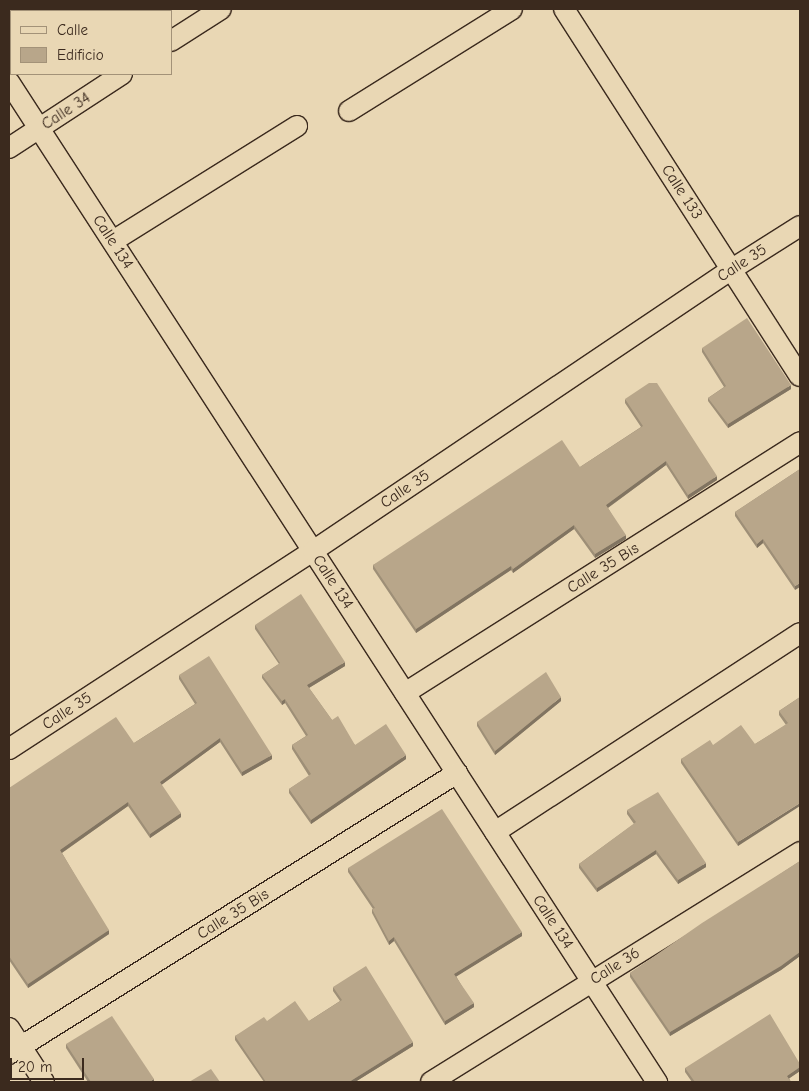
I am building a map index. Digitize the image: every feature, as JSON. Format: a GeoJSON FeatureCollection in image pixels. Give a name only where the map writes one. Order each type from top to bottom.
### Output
{"type":"FeatureCollection","features":[{"type":"Feature","properties":{"kind":"street"},"geometry":{"type":"LineString","coordinates":[[172,40],[221,9]]}},
{"type":"Feature","properties":{"kind":"street"},"geometry":{"type":"LineString","coordinates":[[349,111],[512,9]]}},
{"type":"Feature","properties":{"kind":"street","name":"Calle 133"},"geometry":{"type":"LineString","coordinates":[[564,9],[800,376]]}},
{"type":"Feature","properties":{"kind":"street","name":"Calle 34"},"geometry":{"type":"LineString","coordinates":[[9,148],[120,75]]}},
{"type":"Feature","properties":{"kind":"street","name":"Calle 134"},"geometry":{"type":"LineString","coordinates":[[9,82],[657,1082]]}},
{"type":"Feature","properties":{"kind":"street"},"geometry":{"type":"LineString","coordinates":[[113,242],[297,126]]}},
{"type":"Feature","properties":{"kind":"street","name":"Calle 35"},"geometry":{"type":"LineString","coordinates":[[9,749],[313,551],[732,269],[800,226]]}},
{"type":"Feature","properties":{"kind":"street","name":"Calle 35 Bis"},"geometry":{"type":"LineString","coordinates":[[405,693],[800,442]]}},
{"type":"Feature","properties":{"kind":"street"},"geometry":{"type":"LineString","coordinates":[[495,832],[800,633]]}},
{"type":"Feature","properties":{"kind":"street","name":"Calle 35 Bis"},"geometry":{"type":"LineString","coordinates":[[15,1050],[457,773]]}},
{"type":"Feature","properties":{"kind":"street","name":"Calle 36"},"geometry":{"type":"LineString","coordinates":[[431,1082],[800,852]]}},
{"type":"Feature","properties":{"kind":"street"},"geometry":{"type":"LineString","coordinates":[[9,1028],[15,1050],[44,1082]]}},
{"type":"Feature","properties":{"kind":"building"},"geometry":{"type":"Polygon","coordinates":[[[747,318],[791,385],[728,424],[708,398],[726,386],[702,348],[747,318]]]}},
{"type":"Feature","properties":{"kind":"building"},"geometry":{"type":"Polygon","coordinates":[[[649,383],[657,383],[717,476],[688,495],[666,461],[606,505],[626,535],[595,554],[574,525],[513,569],[511,566],[416,629],[373,565],[562,440],[580,467],[643,426],[625,399],[649,383]]]}},
{"type":"Feature","properties":{"kind":"building"},"geometry":{"type":"Polygon","coordinates":[[[800,469],[800,583],[795,586],[763,539],[757,544],[735,512],[800,469]]]}},
{"type":"Feature","properties":{"kind":"building"},"geometry":{"type":"Polygon","coordinates":[[[301,594],[345,662],[307,685],[332,720],[338,716],[355,745],[386,724],[406,755],[311,820],[289,789],[311,774],[292,745],[308,735],[285,699],[282,701],[262,675],[280,663],[255,625],[301,594]]]}},
{"type":"Feature","properties":{"kind":"building"},"geometry":{"type":"Polygon","coordinates":[[[209,656],[272,755],[242,772],[220,738],[160,782],[181,813],[150,834],[128,802],[60,850],[109,930],[28,984],[9,956],[9,788],[116,717],[134,743],[197,703],[179,675],[209,656]]]}},
{"type":"Feature","properties":{"kind":"building"},"geometry":{"type":"Polygon","coordinates":[[[546,672],[561,697],[495,751],[477,722],[546,672]]]}},
{"type":"Feature","properties":{"kind":"building"},"geometry":{"type":"Polygon","coordinates":[[[800,697],[800,803],[738,842],[681,759],[710,740],[713,745],[741,725],[755,744],[788,723],[779,711],[800,697]]]}},
{"type":"Feature","properties":{"kind":"building"},"geometry":{"type":"Polygon","coordinates":[[[658,792],[706,863],[678,880],[656,850],[597,888],[579,864],[636,822],[627,810],[658,792]]]}},
{"type":"Feature","properties":{"kind":"building"},"geometry":{"type":"Polygon","coordinates":[[[442,809],[522,932],[454,974],[474,1003],[445,1021],[394,937],[389,941],[372,909],[375,908],[348,868],[442,809]]]}},
{"type":"Feature","properties":{"kind":"building"},"geometry":{"type":"Polygon","coordinates":[[[800,861],[800,952],[781,966],[670,1032],[630,973],[702,923],[800,861]]]}},
{"type":"Feature","properties":{"kind":"building"},"geometry":{"type":"Polygon","coordinates":[[[366,966],[413,1042],[349,1082],[266,1082],[235,1036],[264,1017],[267,1021],[295,1001],[309,1021],[342,1000],[333,987],[366,966]]]}},
{"type":"Feature","properties":{"kind":"building"},"geometry":{"type":"Polygon","coordinates":[[[770,1014],[800,1064],[800,1067],[787,1076],[791,1082],[695,1082],[685,1068],[770,1014]]]}},
{"type":"Feature","properties":{"kind":"building"},"geometry":{"type":"Polygon","coordinates":[[[112,1016],[154,1079],[149,1082],[91,1082],[66,1044],[112,1016]]]}},
{"type":"Feature","properties":{"kind":"building"},"geometry":{"type":"Polygon","coordinates":[[[211,1069],[220,1082],[189,1082],[211,1069]]]}}]}
